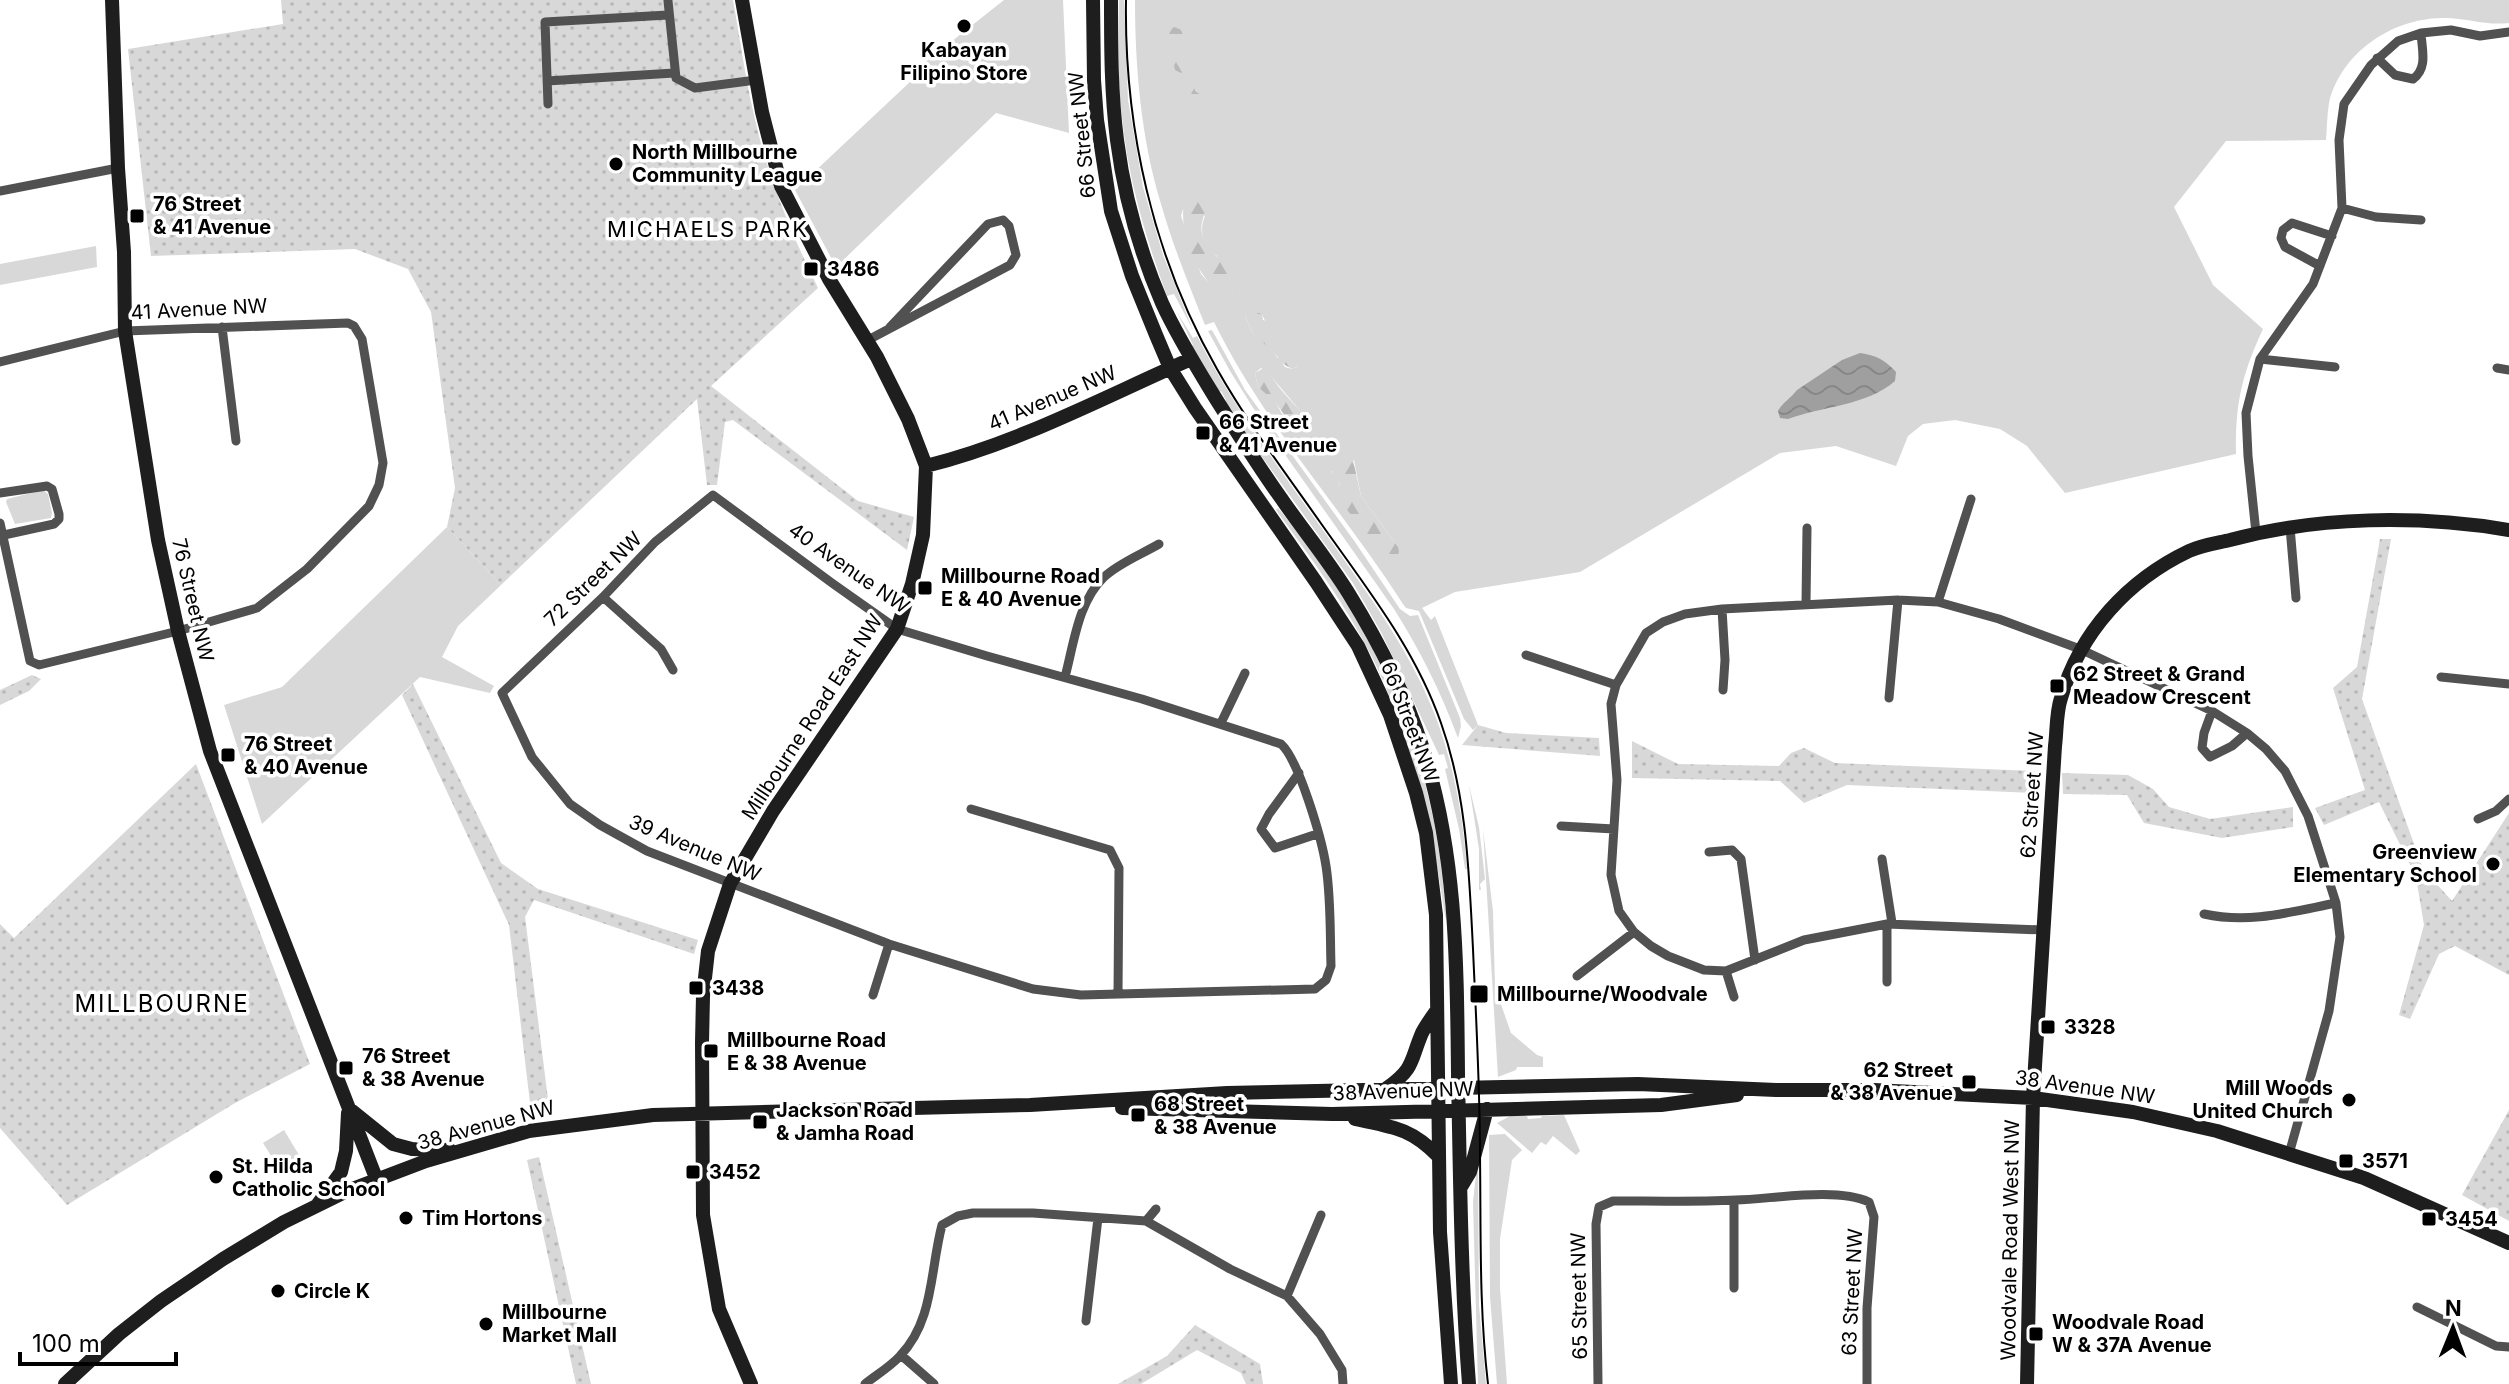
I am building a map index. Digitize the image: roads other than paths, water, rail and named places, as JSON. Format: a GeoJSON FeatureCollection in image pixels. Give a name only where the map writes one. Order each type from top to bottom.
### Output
{"type":"FeatureCollection","features":[{"type":"Feature","properties":{"kind":"street","name":"76 Street NW"},"geometry":{"type":"LineString","coordinates":[[112,0],[125,331],[158,540],[178,631],[210,751],[376,1178]]}},
{"type":"Feature","properties":{"kind":"street","name":"Millbourne Road East NW"},"geometry":{"type":"LineString","coordinates":[[742,0],[756,80],[781,186],[829,279],[868,340],[908,419],[926,466],[923,535],[912,584],[897,629],[773,811],[730,884],[708,951],[703,996],[701,1112],[705,1236],[719,1309],[751,1384]]}},
{"type":"Feature","properties":{"kind":"street","name":"66 Street NW"},"geometry":{"type":"LineString","coordinates":[[1093,0],[1101,162],[1111,211],[1132,276],[1170,368],[1358,646],[1390,715],[1416,793],[1426,833],[1436,915],[1440,1232],[1451,1384]]}},
{"type":"Feature","properties":{"kind":"street","name":"66 Street NW"},"geometry":{"type":"LineString","coordinates":[[1111,0],[1111,85],[1117,141],[1144,256],[1162,304],[1191,359],[1273,487],[1348,592],[1376,641],[1422,745],[1440,821],[1454,910],[1460,1234],[1469,1384]]}},
{"type":"Feature","properties":{"kind":"street"},"geometry":{"type":"LineString","coordinates":[[668,1],[676,78],[695,88],[756,80]]}},
{"type":"Feature","properties":{"kind":"street"},"geometry":{"type":"LineString","coordinates":[[548,104],[545,22],[668,15]]}},
{"type":"Feature","properties":{"kind":"street"},"geometry":{"type":"LineString","coordinates":[[2509,32],[2480,36],[2451,30],[2421,33],[2398,41],[2377,58],[2344,104],[2339,140],[2342,208],[2313,284],[2260,359],[2246,413],[2256,533],[2290,527],[2396,520],[2509,530]]}},
{"type":"Feature","properties":{"kind":"street"},"geometry":{"type":"LineString","coordinates":[[2377,58],[2395,75],[2413,79],[2421,73],[2423,63],[2421,33]]}},
{"type":"Feature","properties":{"kind":"street"},"geometry":{"type":"LineString","coordinates":[[547,81],[674,73]]}},
{"type":"Feature","properties":{"kind":"street"},"geometry":{"type":"LineString","coordinates":[[0,191],[118,168]]}},
{"type":"Feature","properties":{"kind":"street"},"geometry":{"type":"LineString","coordinates":[[2342,208],[2376,217],[2421,220]]}},
{"type":"Feature","properties":{"kind":"street"},"geometry":{"type":"LineString","coordinates":[[868,340],[1010,265],[1016,255],[1009,226],[1003,220],[988,224],[890,327]]}},
{"type":"Feature","properties":{"kind":"street"},"geometry":{"type":"LineString","coordinates":[[2320,266],[2285,247],[2281,238],[2283,230],[2292,223],[2332,236]]}},
{"type":"Feature","properties":{"kind":"street","name":"41 Avenue NW"},"geometry":{"type":"LineString","coordinates":[[0,362],[125,331],[339,322],[354,326],[362,339],[383,463],[379,485],[369,506],[307,569],[257,608],[178,631]]}},
{"type":"Feature","properties":{"kind":"street"},"geometry":{"type":"LineString","coordinates":[[222,327],[236,441]]}},
{"type":"Feature","properties":{"kind":"street","name":"41 Avenue NW"},"geometry":{"type":"LineString","coordinates":[[926,466],[1009,441],[1191,359]]}},
{"type":"Feature","properties":{"kind":"street"},"geometry":{"type":"LineString","coordinates":[[2260,359],[2335,367]]}},
{"type":"Feature","properties":{"kind":"street"},"geometry":{"type":"LineString","coordinates":[[2497,368],[2509,370]]}},
{"type":"Feature","properties":{"kind":"street"},"geometry":{"type":"LineString","coordinates":[[0,493],[43,485],[50,487],[59,519],[54,524],[4,535]]}},
{"type":"Feature","properties":{"kind":"street","name":"40 Avenue NW"},"geometry":{"type":"LineString","coordinates":[[713,495],[897,629],[1276,741],[1286,748],[1299,773]]}},
{"type":"Feature","properties":{"kind":"street","name":"72 Street NW"},"geometry":{"type":"LineString","coordinates":[[502,693],[603,597],[655,542],[713,495]]}},
{"type":"Feature","properties":{"kind":"street"},"geometry":{"type":"LineString","coordinates":[[1938,602],[1971,499]]}},
{"type":"Feature","properties":{"kind":"street"},"geometry":{"type":"LineString","coordinates":[[0,523],[30,661],[39,665],[178,631]]}},
{"type":"Feature","properties":{"kind":"street"},"geometry":{"type":"LineString","coordinates":[[2290,527],[2296,598]]}},
{"type":"Feature","properties":{"kind":"street"},"geometry":{"type":"LineString","coordinates":[[1806,603],[1807,528]]}},
{"type":"Feature","properties":{"kind":"street","name":"62 Street NW"},"geometry":{"type":"LineString","coordinates":[[2033,1098],[2060,699],[2080,649],[2107,611],[2138,581],[2190,550],[2256,533]]}},
{"type":"Feature","properties":{"kind":"street"},"geometry":{"type":"LineString","coordinates":[[1065,677],[1089,595],[1106,575],[1159,544]]}},
{"type":"Feature","properties":{"kind":"street"},"geometry":{"type":"LineString","coordinates":[[603,597],[661,649],[673,670]]}},
{"type":"Feature","properties":{"kind":"street"},"geometry":{"type":"LineString","coordinates":[[1889,698],[1898,600]]}},
{"type":"Feature","properties":{"kind":"street"},"geometry":{"type":"LineString","coordinates":[[2042,930],[1889,923],[1804,940],[1726,971],[1704,970],[1668,956],[1634,932],[1619,911],[1611,875],[1617,780],[1611,704],[1616,685],[1646,633],[1663,622],[1685,614],[1722,609],[1898,600],[1938,602],[1999,619],[2080,649],[2212,711],[2247,733],[2285,771],[2308,816],[2336,903],[2340,937],[2323,1034],[2289,1154]]}},
{"type":"Feature","properties":{"kind":"street"},"geometry":{"type":"LineString","coordinates":[[1722,609],[1723,690]]}},
{"type":"Feature","properties":{"kind":"street"},"geometry":{"type":"LineString","coordinates":[[1526,655],[1616,685]]}},
{"type":"Feature","properties":{"kind":"street"},"geometry":{"type":"LineString","coordinates":[[1221,723],[1245,673]]}},
{"type":"Feature","properties":{"kind":"street"},"geometry":{"type":"LineString","coordinates":[[2441,677],[2509,684]]}},
{"type":"Feature","properties":{"kind":"street","name":"39 Avenue NW"},"geometry":{"type":"LineString","coordinates":[[502,693],[532,757],[570,804],[600,825],[647,851],[730,884],[889,944],[1033,989],[1081,995],[1315,989],[1326,980],[1331,966],[1326,865],[1317,834]]}},
{"type":"Feature","properties":{"kind":"street"},"geometry":{"type":"LineString","coordinates":[[2212,711],[2202,748],[2210,757],[2232,746],[2247,733]]}},
{"type":"Feature","properties":{"kind":"street"},"geometry":{"type":"LineString","coordinates":[[1299,773],[1317,834],[1275,848],[1261,829],[1299,773]]}},
{"type":"Feature","properties":{"kind":"street"},"geometry":{"type":"LineString","coordinates":[[2478,819],[2496,811],[2509,799]]}},
{"type":"Feature","properties":{"kind":"street"},"geometry":{"type":"LineString","coordinates":[[971,809],[1110,850],[1119,868],[1118,993]]}},
{"type":"Feature","properties":{"kind":"street"},"geometry":{"type":"LineString","coordinates":[[1561,826],[1614,829]]}},
{"type":"Feature","properties":{"kind":"street"},"geometry":{"type":"LineString","coordinates":[[1709,852],[1732,850],[1741,859],[1755,960]]}},
{"type":"Feature","properties":{"kind":"street"},"geometry":{"type":"LineString","coordinates":[[1882,859],[1889,923],[1887,982]]}},
{"type":"Feature","properties":{"kind":"street"},"geometry":{"type":"LineString","coordinates":[[2204,914],[2244,919],[2336,903]]}},
{"type":"Feature","properties":{"kind":"street"},"geometry":{"type":"LineString","coordinates":[[1577,976],[1634,932]]}},
{"type":"Feature","properties":{"kind":"street"},"geometry":{"type":"LineString","coordinates":[[873,995],[889,944]]}},
{"type":"Feature","properties":{"kind":"street"},"geometry":{"type":"LineString","coordinates":[[1726,971],[1734,997]]}},
{"type":"Feature","properties":{"kind":"street"},"geometry":{"type":"LineString","coordinates":[[1387,1088],[1407,1071],[1423,1032],[1437,1009]]}},
{"type":"Feature","properties":{"kind":"street","name":"38 Avenue NW"},"geometry":{"type":"LineString","coordinates":[[65,1384],[150,1309],[223,1259],[284,1222],[376,1178],[533,1130],[701,1112],[1030,1105],[1227,1093],[1387,1088],[1638,1084],[2033,1098],[2147,1115],[2217,1131],[2364,1178],[2509,1243]]}},
{"type":"Feature","properties":{"kind":"street","name":"38 Avenue NW"},"geometry":{"type":"LineString","coordinates":[[1030,1105],[1332,1114],[1661,1105],[1776,1090]]}},
{"type":"Feature","properties":{"kind":"street","name":"Woodvale Road West NW"},"geometry":{"type":"LineString","coordinates":[[2027,1384],[2033,1098]]}},
{"type":"Feature","properties":{"kind":"street"},"geometry":{"type":"LineString","coordinates":[[349,1108],[393,1144],[412,1149],[459,1151]]}},
{"type":"Feature","properties":{"kind":"street"},"geometry":{"type":"LineString","coordinates":[[315,1207],[341,1172],[349,1108]]}},
{"type":"Feature","properties":{"kind":"street"},"geometry":{"type":"LineString","coordinates":[[1460,1188],[1470,1172],[1487,1109]]}},
{"type":"Feature","properties":{"kind":"street"},"geometry":{"type":"LineString","coordinates":[[1332,1114],[1406,1131],[1420,1138],[1438,1156]]}},
{"type":"Feature","properties":{"kind":"street","name":"63 Street NW"},"geometry":{"type":"LineString","coordinates":[[1734,1201],[1794,1196],[1856,1196],[1869,1202],[1874,1217],[1867,1308],[1867,1384]]}},
{"type":"Feature","properties":{"kind":"street","name":"65 Street NW"},"geometry":{"type":"LineString","coordinates":[[1598,1384],[1596,1224],[1599,1207],[1613,1201],[1734,1201]]}},
{"type":"Feature","properties":{"kind":"street"},"geometry":{"type":"LineString","coordinates":[[1734,1201],[1734,1288]]}},
{"type":"Feature","properties":{"kind":"street"},"geometry":{"type":"LineString","coordinates":[[1146,1221],[1156,1209]]}},
{"type":"Feature","properties":{"kind":"street"},"geometry":{"type":"LineString","coordinates":[[865,1384],[901,1355],[922,1322],[931,1292],[942,1225],[973,1213],[1033,1213],[1146,1221],[1230,1269],[1287,1296],[1320,1334],[1342,1370],[1343,1384]]}},
{"type":"Feature","properties":{"kind":"street"},"geometry":{"type":"LineString","coordinates":[[1287,1296],[1321,1215]]}},
{"type":"Feature","properties":{"kind":"street"},"geometry":{"type":"LineString","coordinates":[[1086,1321],[1098,1218]]}},
{"type":"Feature","properties":{"kind":"street"},"geometry":{"type":"LineString","coordinates":[[2417,1307],[2496,1346],[2509,1347]]}},
{"type":"Feature","properties":{"kind":"street"},"geometry":{"type":"LineString","coordinates":[[901,1355],[934,1384]]}},
{"type":"Feature","properties":{"kind":"water"},"geometry":{"type":"Polygon","coordinates":[[[1860,353],[1888,364],[1896,372],[1895,381],[1858,401],[1788,419],[1780,418],[1778,411],[1797,390],[1842,360],[1860,353]]]}},
{"type":"Feature","properties":{"kind":"tram line"},"geometry":{"type":"LineString","coordinates":[[1126,0],[1130,96],[1137,143],[1160,237],[1176,282],[1217,369],[1241,408],[1403,643],[1430,695],[1450,751],[1461,806],[1470,891],[1477,1026],[1482,1298],[1488,1384]]}},
{"type":"Feature","properties":{"kind":"place","name":"Kabayan Filipino Store"},"geometry":{"type":"Point","coordinates":[964,26]}},
{"type":"Feature","properties":{"kind":"place","name":"North Millbourne Community League"},"geometry":{"type":"Point","coordinates":[616,164]}},
{"type":"Feature","properties":{"kind":"place","name":"76 Street & 41 Avenue"},"geometry":{"type":"Point","coordinates":[137,216]}},
{"type":"Feature","properties":{"kind":"place","name":"3486"},"geometry":{"type":"Point","coordinates":[811,269]}},
{"type":"Feature","properties":{"kind":"place","name":"66 Street & 41 Avenue"},"geometry":{"type":"Point","coordinates":[1203,433]}},
{"type":"Feature","properties":{"kind":"place","name":"Millbourne Road E & 40 Avenue"},"geometry":{"type":"Point","coordinates":[925,588]}},
{"type":"Feature","properties":{"kind":"place","name":"62 Street & Grand Meadow Crescent"},"geometry":{"type":"Point","coordinates":[2057,686]}},
{"type":"Feature","properties":{"kind":"place","name":"76 Street & 40 Avenue"},"geometry":{"type":"Point","coordinates":[228,755]}},
{"type":"Feature","properties":{"kind":"place","name":"Greenview Elementary School"},"geometry":{"type":"Point","coordinates":[2493,864]}},
{"type":"Feature","properties":{"kind":"place","name":"3438"},"geometry":{"type":"Point","coordinates":[696,988]}},
{"type":"Feature","properties":{"kind":"place","name":"Millbourne/Woodvale"},"geometry":{"type":"Point","coordinates":[1479,994]}},
{"type":"Feature","properties":{"kind":"place","name":"3328"},"geometry":{"type":"Point","coordinates":[2048,1027]}},
{"type":"Feature","properties":{"kind":"place","name":"Millbourne Road E & 38 Avenue"},"geometry":{"type":"Point","coordinates":[711,1051]}},
{"type":"Feature","properties":{"kind":"place","name":"76 Street & 38 Avenue"},"geometry":{"type":"Point","coordinates":[346,1068]}},
{"type":"Feature","properties":{"kind":"place","name":"62 Street & 38 Avenue"},"geometry":{"type":"Point","coordinates":[1969,1082]}},
{"type":"Feature","properties":{"kind":"place","name":"Mill Woods United Church"},"geometry":{"type":"Point","coordinates":[2349,1100]}},
{"type":"Feature","properties":{"kind":"place","name":"68 Street & 38 Avenue"},"geometry":{"type":"Point","coordinates":[1138,1115]}},
{"type":"Feature","properties":{"kind":"place","name":"Jackson Road & Jamha Road"},"geometry":{"type":"Point","coordinates":[760,1122]}},
{"type":"Feature","properties":{"kind":"place","name":"3571"},"geometry":{"type":"Point","coordinates":[2346,1161]}},
{"type":"Feature","properties":{"kind":"place","name":"3452"},"geometry":{"type":"Point","coordinates":[693,1172]}},
{"type":"Feature","properties":{"kind":"place","name":"St. Hilda Catholic School"},"geometry":{"type":"Point","coordinates":[216,1177]}},
{"type":"Feature","properties":{"kind":"place","name":"Tim Hortons"},"geometry":{"type":"Point","coordinates":[406,1218]}},
{"type":"Feature","properties":{"kind":"place","name":"3454"},"geometry":{"type":"Point","coordinates":[2429,1219]}},
{"type":"Feature","properties":{"kind":"place","name":"Circle K"},"geometry":{"type":"Point","coordinates":[278,1291]}},
{"type":"Feature","properties":{"kind":"place","name":"Millbourne Market Mall"},"geometry":{"type":"Point","coordinates":[486,1324]}},
{"type":"Feature","properties":{"kind":"place","name":"Woodvale Road W & 37A Avenue"},"geometry":{"type":"Point","coordinates":[2036,1334]}},
{"type":"Feature","properties":{"kind":"district","name":"MICHAELS PARK"},"geometry":{"type":"Point","coordinates":[708,229]}},
{"type":"Feature","properties":{"kind":"district","name":"MILLBOURNE"},"geometry":{"type":"Point","coordinates":[162,1003]}}]}
